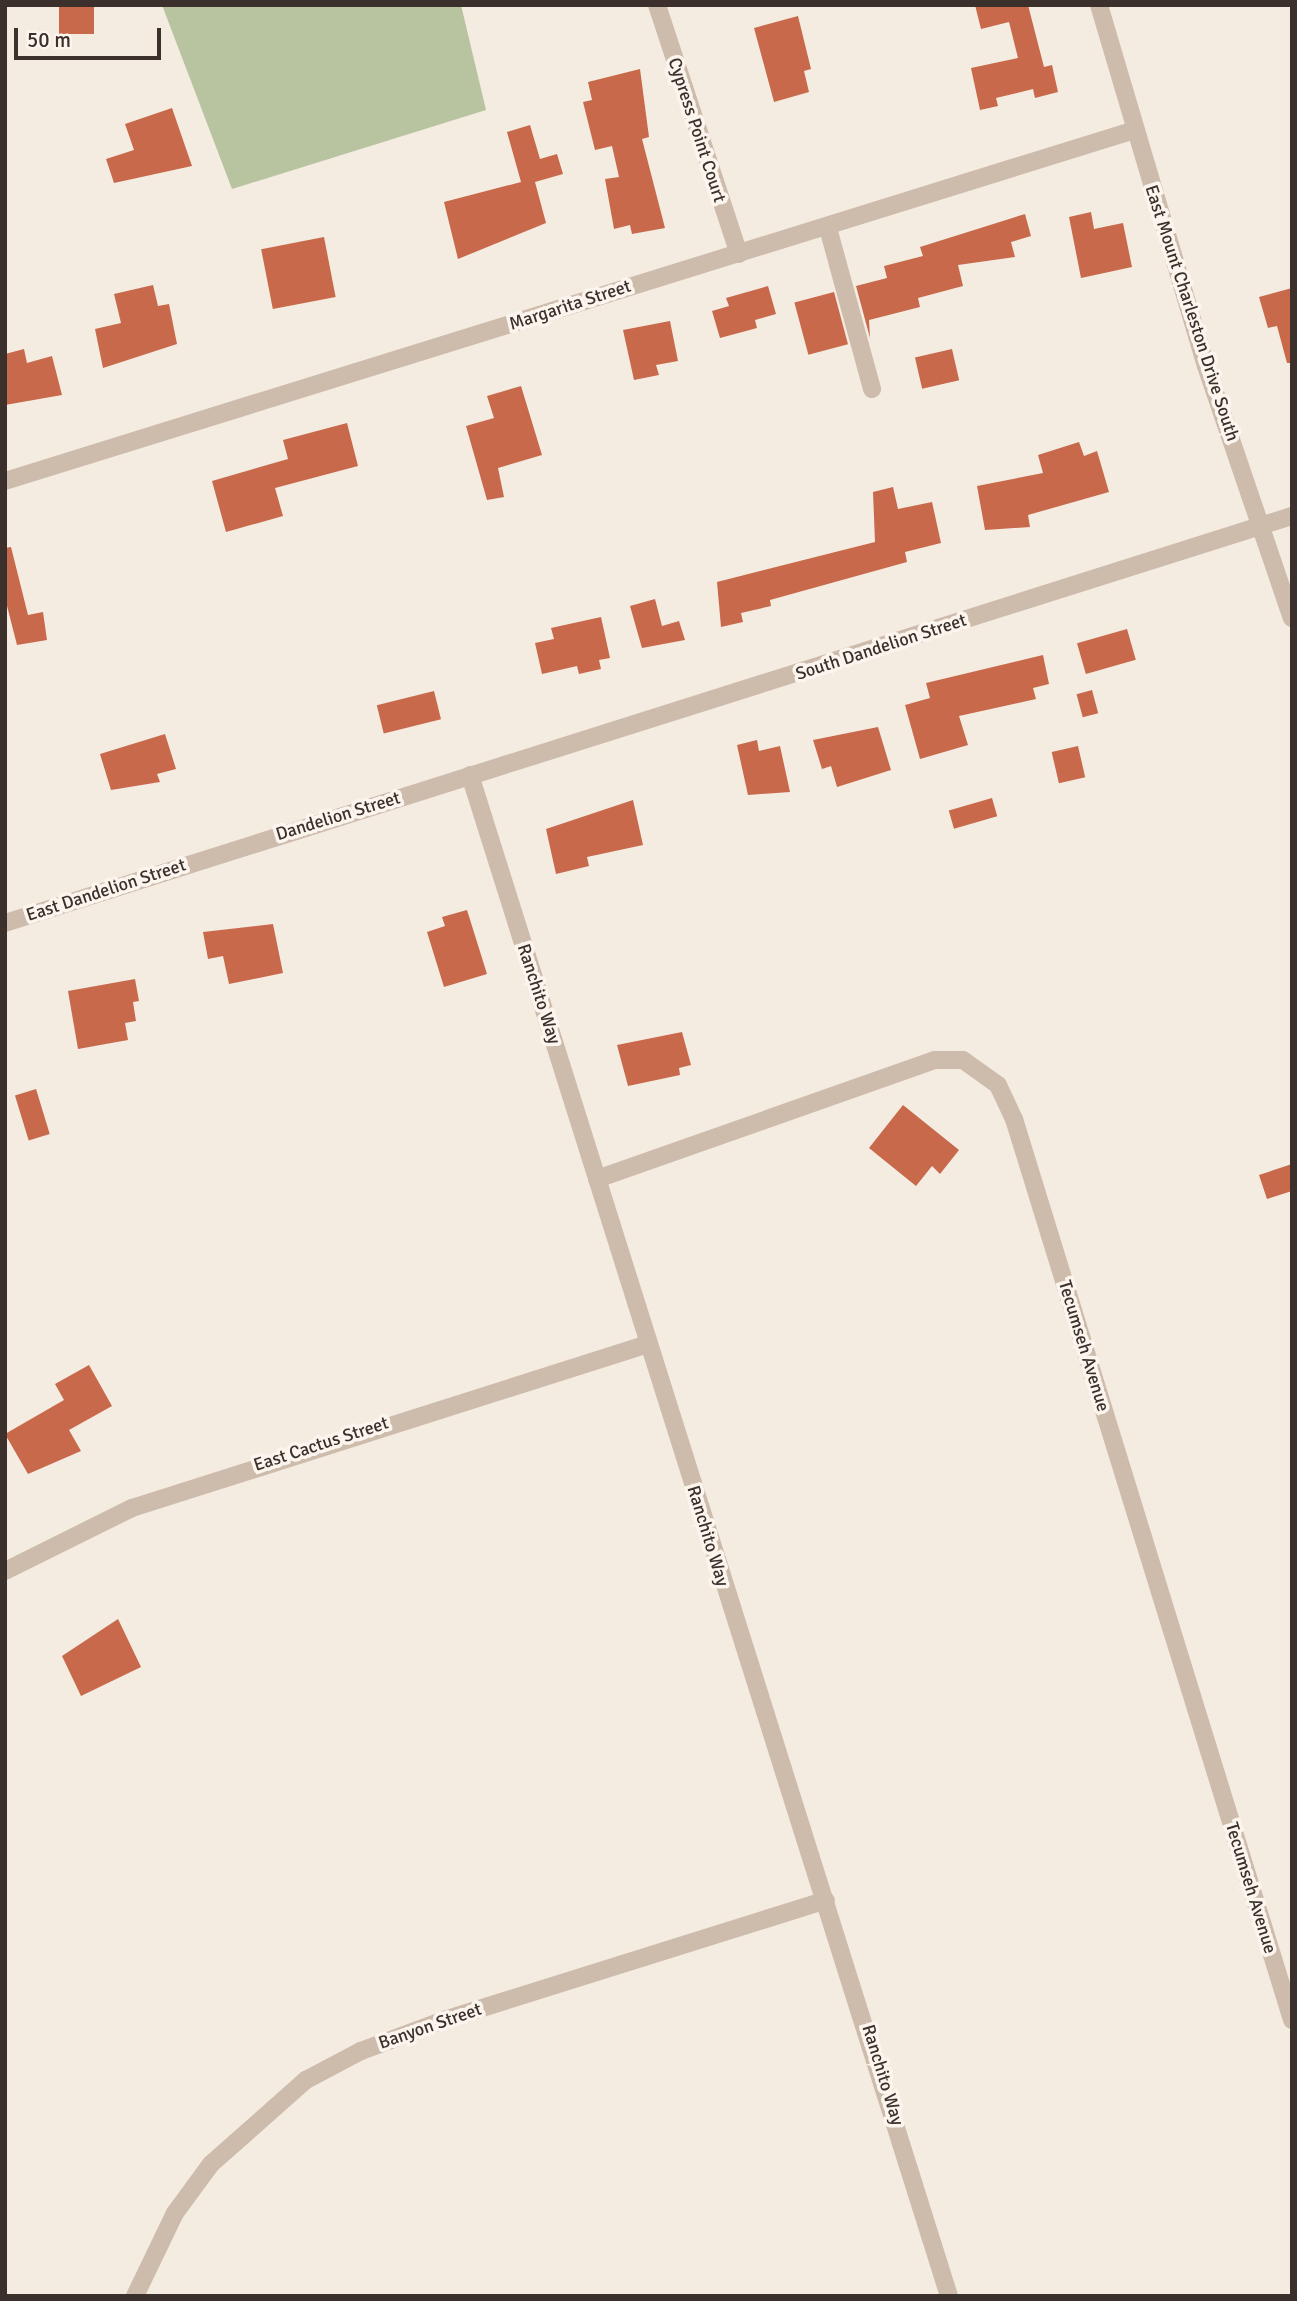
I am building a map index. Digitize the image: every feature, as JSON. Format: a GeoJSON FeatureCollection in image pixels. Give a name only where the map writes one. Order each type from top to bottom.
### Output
{"type":"FeatureCollection","features":[{"type":"Feature","properties":{"kind":"street","name":"Cypress Point Court"},"geometry":{"type":"LineString","coordinates":[[657,5],[739,254]]}},
{"type":"Feature","properties":{"kind":"street","name":"East Mount Charleston Drive South"},"geometry":{"type":"LineString","coordinates":[[1099,5],[1135,130],[1292,618]]}},
{"type":"Feature","properties":{"kind":"street","name":"Margarita Street"},"geometry":{"type":"LineString","coordinates":[[5,481],[828,228],[1135,130]]}},
{"type":"Feature","properties":{"kind":"street"},"geometry":{"type":"LineString","coordinates":[[828,228],[872,389]]}},
{"type":"Feature","properties":{"kind":"street","name":"South Dandelion Street"},"geometry":{"type":"LineString","coordinates":[[470,775],[1292,516]]}},
{"type":"Feature","properties":{"kind":"street","name":"Dandelion Street"},"geometry":{"type":"LineString","coordinates":[[206,857],[470,775]]}},
{"type":"Feature","properties":{"kind":"street","name":"Ranchito Way"},"geometry":{"type":"LineString","coordinates":[[470,775],[648,1344],[827,1899],[949,2296]]}},
{"type":"Feature","properties":{"kind":"street","name":"East Dandelion Street"},"geometry":{"type":"LineString","coordinates":[[5,923],[206,857]]}},
{"type":"Feature","properties":{"kind":"street","name":"Tecumseh Avenue"},"geometry":{"type":"LineString","coordinates":[[597,1179],[935,1060],[963,1060],[998,1085],[1014,1119],[1292,2020]]}},
{"type":"Feature","properties":{"kind":"street","name":"East Cactus Street"},"geometry":{"type":"LineString","coordinates":[[5,1571],[132,1508],[648,1344]]}},
{"type":"Feature","properties":{"kind":"street","name":"Banyon Street"},"geometry":{"type":"LineString","coordinates":[[135,2296],[175,2213],[211,2164],[306,2080],[361,2051],[446,2020],[827,1899]]}},
{"type":"Feature","properties":{"kind":"green space"},"geometry":{"type":"Polygon","coordinates":[[[162,5],[461,5],[486,110],[232,189],[162,5]]]}},
{"type":"Feature","properties":{"kind":"building"},"geometry":{"type":"Polygon","coordinates":[[[59,5],[94,5],[94,34],[59,34],[59,5]]]}},
{"type":"Feature","properties":{"kind":"building"},"geometry":{"type":"Polygon","coordinates":[[[975,5],[1028,5],[1044,67],[1052,65],[1058,92],[1035,98],[1033,89],[996,98],[998,106],[980,110],[971,68],[1018,58],[1009,22],[981,29],[975,5]]]}},
{"type":"Feature","properties":{"kind":"building"},"geometry":{"type":"Polygon","coordinates":[[[798,16],[811,69],[804,71],[809,92],[774,102],[754,28],[798,16]]]}},
{"type":"Feature","properties":{"kind":"building"},"geometry":{"type":"Polygon","coordinates":[[[640,69],[649,137],[642,139],[665,228],[632,234],[630,225],[614,229],[605,179],[619,177],[612,146],[595,150],[583,102],[592,100],[588,82],[640,69]]]}},
{"type":"Feature","properties":{"kind":"building"},"geometry":{"type":"Polygon","coordinates":[[[172,108],[192,166],[114,183],[106,159],[134,150],[125,124],[172,108]]]}},
{"type":"Feature","properties":{"kind":"building"},"geometry":{"type":"Polygon","coordinates":[[[530,125],[540,159],[557,154],[563,174],[535,182],[546,223],[458,259],[444,202],[521,182],[507,132],[530,125]]]}},
{"type":"Feature","properties":{"kind":"building"},"geometry":{"type":"Polygon","coordinates":[[[1091,212],[1094,229],[1123,223],[1132,267],[1081,278],[1069,217],[1091,212]]]}},
{"type":"Feature","properties":{"kind":"building"},"geometry":{"type":"Polygon","coordinates":[[[1025,214],[1031,236],[1011,242],[1015,257],[958,265],[963,286],[918,298],[920,307],[869,320],[870,338],[856,286],[887,278],[884,266],[923,256],[920,247],[1025,214]]]}},
{"type":"Feature","properties":{"kind":"building"},"geometry":{"type":"Polygon","coordinates":[[[324,237],[336,297],[273,309],[261,249],[324,237]]]}},
{"type":"Feature","properties":{"kind":"building"},"geometry":{"type":"Polygon","coordinates":[[[153,285],[158,306],[169,304],[177,344],[103,368],[95,329],[121,323],[114,294],[153,285]]]}},
{"type":"Feature","properties":{"kind":"building"},"geometry":{"type":"Polygon","coordinates":[[[768,286],[776,314],[755,320],[757,328],[720,338],[712,311],[729,306],[726,298],[768,286]]]}},
{"type":"Feature","properties":{"kind":"building"},"geometry":{"type":"Polygon","coordinates":[[[1292,288],[1292,363],[1287,363],[1277,326],[1268,328],[1259,297],[1292,288]]]}},
{"type":"Feature","properties":{"kind":"building"},"geometry":{"type":"Polygon","coordinates":[[[834,292],[848,344],[808,355],[794,303],[834,292]]]}},
{"type":"Feature","properties":{"kind":"building"},"geometry":{"type":"Polygon","coordinates":[[[670,321],[678,361],[656,365],[659,375],[634,380],[623,330],[670,321]]]}},
{"type":"Feature","properties":{"kind":"building"},"geometry":{"type":"Polygon","coordinates":[[[24,349],[27,363],[52,356],[62,395],[5,405],[5,354],[24,349]]]}},
{"type":"Feature","properties":{"kind":"building"},"geometry":{"type":"Polygon","coordinates":[[[952,349],[959,380],[922,389],[915,358],[952,349]]]}},
{"type":"Feature","properties":{"kind":"building"},"geometry":{"type":"Polygon","coordinates":[[[521,386],[542,455],[498,468],[504,497],[487,500],[466,426],[494,418],[487,396],[521,386]]]}},
{"type":"Feature","properties":{"kind":"building"},"geometry":{"type":"Polygon","coordinates":[[[347,423],[358,466],[275,488],[283,516],[226,532],[212,481],[288,459],[283,440],[347,423]]]}},
{"type":"Feature","properties":{"kind":"building"},"geometry":{"type":"Polygon","coordinates":[[[1079,442],[1084,456],[1097,451],[1109,492],[1028,515],[1030,527],[985,530],[977,486],[1043,473],[1038,455],[1079,442]]]}},
{"type":"Feature","properties":{"kind":"building"},"geometry":{"type":"Polygon","coordinates":[[[893,487],[898,509],[932,502],[941,543],[905,552],[907,562],[770,600],[771,606],[741,613],[743,622],[721,627],[717,582],[875,542],[873,492],[893,487]]]}},
{"type":"Feature","properties":{"kind":"building"},"geometry":{"type":"Polygon","coordinates":[[[11,547],[28,615],[43,612],[47,640],[17,645],[5,598],[5,548],[11,547]]]}},
{"type":"Feature","properties":{"kind":"building"},"geometry":{"type":"Polygon","coordinates":[[[655,599],[662,626],[679,621],[685,640],[642,648],[630,606],[655,599]]]}},
{"type":"Feature","properties":{"kind":"building"},"geometry":{"type":"Polygon","coordinates":[[[601,617],[610,658],[599,660],[601,669],[579,674],[577,666],[542,674],[535,643],[554,639],[551,628],[601,617]]]}},
{"type":"Feature","properties":{"kind":"building"},"geometry":{"type":"Polygon","coordinates":[[[1127,629],[1136,660],[1086,674],[1077,643],[1127,629]]]}},
{"type":"Feature","properties":{"kind":"building"},"geometry":{"type":"Polygon","coordinates":[[[1043,655],[1049,684],[1033,688],[1036,699],[959,716],[968,745],[920,759],[905,705],[930,698],[926,683],[1043,655]]]}},
{"type":"Feature","properties":{"kind":"building"},"geometry":{"type":"Polygon","coordinates":[[[1092,690],[1098,713],[1083,717],[1077,694],[1092,690]]]}},
{"type":"Feature","properties":{"kind":"building"},"geometry":{"type":"Polygon","coordinates":[[[434,691],[441,719],[384,733],[377,705],[434,691]]]}},
{"type":"Feature","properties":{"kind":"building"},"geometry":{"type":"Polygon","coordinates":[[[878,727],[891,770],[837,787],[831,766],[822,769],[813,740],[878,727]]]}},
{"type":"Feature","properties":{"kind":"building"},"geometry":{"type":"Polygon","coordinates":[[[165,734],[176,769],[157,774],[160,782],[111,790],[100,754],[165,734]]]}},
{"type":"Feature","properties":{"kind":"building"},"geometry":{"type":"Polygon","coordinates":[[[757,740],[759,751],[780,746],[790,792],[748,795],[737,745],[757,740]]]}},
{"type":"Feature","properties":{"kind":"building"},"geometry":{"type":"Polygon","coordinates":[[[1078,746],[1085,777],[1059,783],[1052,752],[1078,746]]]}},
{"type":"Feature","properties":{"kind":"building"},"geometry":{"type":"Polygon","coordinates":[[[992,798],[997,816],[954,829],[949,810],[992,798]]]}},
{"type":"Feature","properties":{"kind":"building"},"geometry":{"type":"Polygon","coordinates":[[[633,800],[643,845],[587,857],[589,866],[556,874],[546,829],[633,800]]]}},
{"type":"Feature","properties":{"kind":"building"},"geometry":{"type":"Polygon","coordinates":[[[467,910],[487,974],[444,987],[427,932],[445,926],[442,917],[467,910]]]}},
{"type":"Feature","properties":{"kind":"building"},"geometry":{"type":"Polygon","coordinates":[[[273,924],[283,973],[229,984],[223,956],[208,959],[203,932],[273,924]]]}},
{"type":"Feature","properties":{"kind":"building"},"geometry":{"type":"Polygon","coordinates":[[[135,979],[139,1001],[133,1002],[136,1021],[125,1023],[128,1040],[78,1049],[68,991],[135,979]]]}},
{"type":"Feature","properties":{"kind":"building"},"geometry":{"type":"Polygon","coordinates":[[[682,1032],[691,1065],[679,1068],[680,1075],[628,1086],[617,1045],[682,1032]]]}},
{"type":"Feature","properties":{"kind":"building"},"geometry":{"type":"Polygon","coordinates":[[[36,1089],[50,1134],[29,1140],[15,1095],[36,1089]]]}},
{"type":"Feature","properties":{"kind":"building"},"geometry":{"type":"Polygon","coordinates":[[[903,1105],[959,1150],[940,1174],[932,1166],[916,1186],[869,1148],[903,1105]]]}},
{"type":"Feature","properties":{"kind":"building"},"geometry":{"type":"Polygon","coordinates":[[[1292,1164],[1292,1191],[1267,1199],[1259,1175],[1292,1164]]]}},
{"type":"Feature","properties":{"kind":"building"},"geometry":{"type":"Polygon","coordinates":[[[89,1365],[112,1406],[69,1430],[81,1451],[28,1474],[5,1434],[64,1400],[55,1384],[89,1365]]]}},
{"type":"Feature","properties":{"kind":"building"},"geometry":{"type":"Polygon","coordinates":[[[118,1619],[141,1667],[81,1696],[62,1656],[118,1619]]]}}]}
